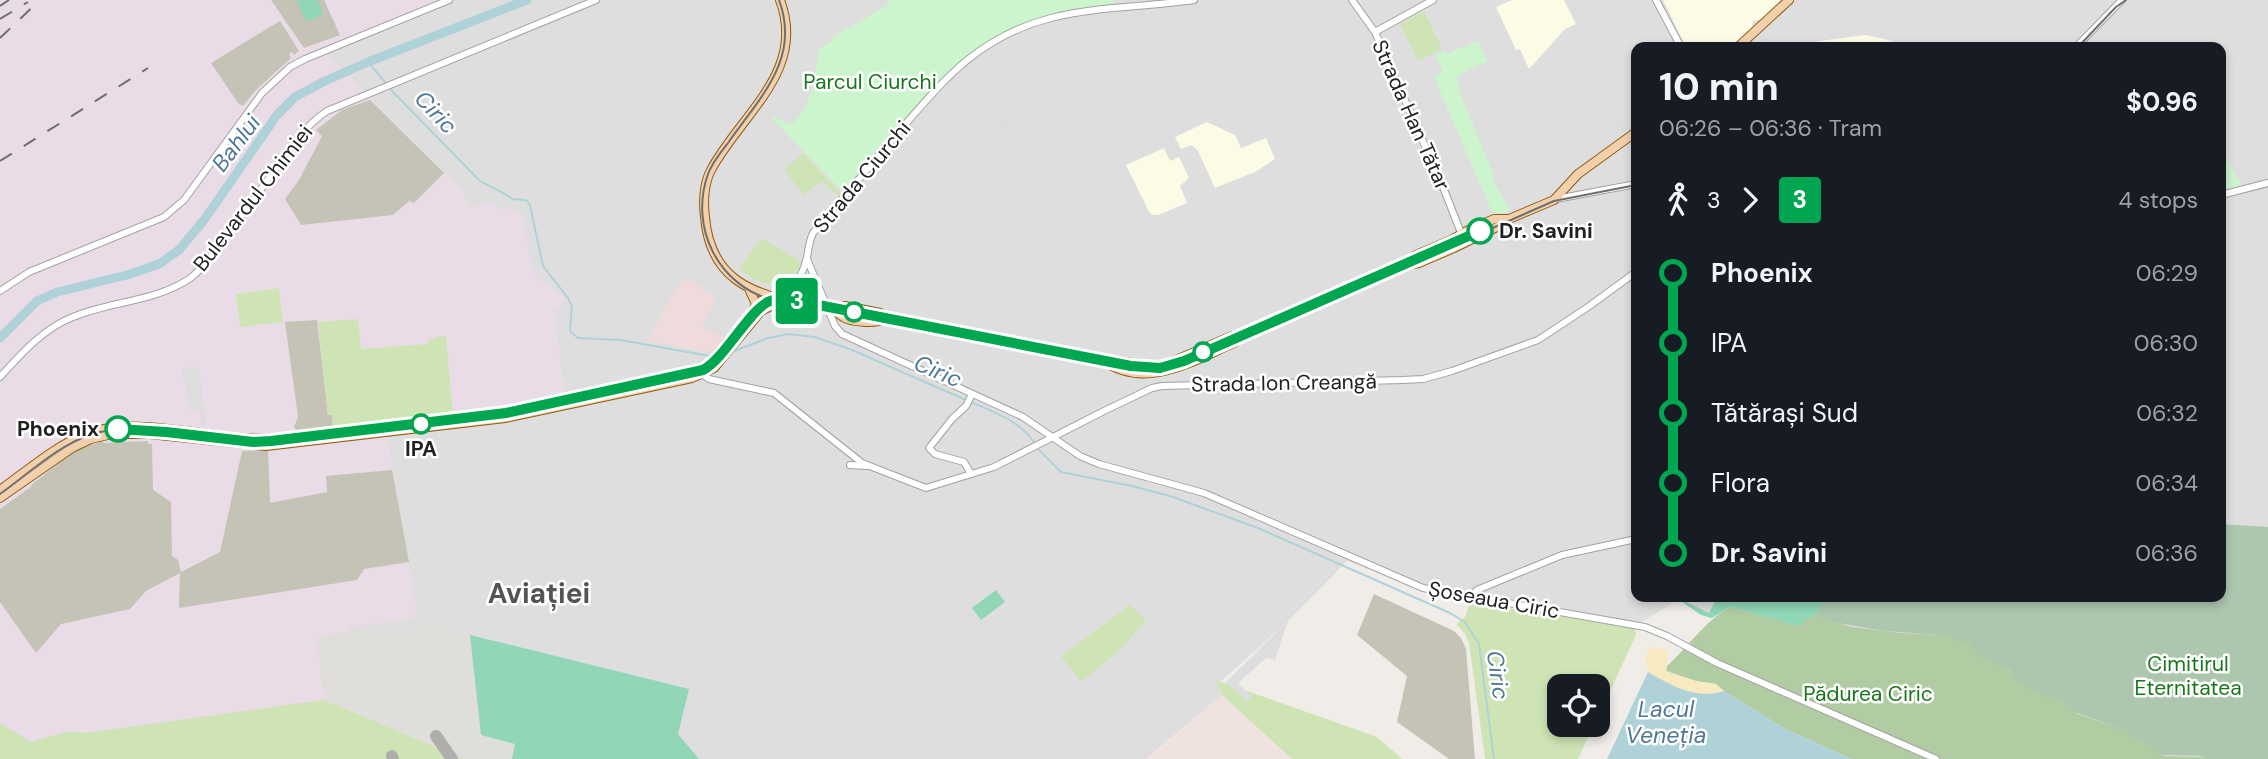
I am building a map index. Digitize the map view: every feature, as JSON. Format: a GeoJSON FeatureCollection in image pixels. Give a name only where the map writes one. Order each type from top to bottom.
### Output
{"type":"FeatureCollection","features":[{"type":"Feature","properties":{"kind":"main road"},"geometry":{"type":"LineString","coordinates":[[780,0],[788,28],[781,66],[709,173],[704,202],[706,227],[714,255],[725,271],[745,286],[773,298],[829,309],[845,306],[865,309],[880,313],[884,319],[1104,361],[1164,365],[1232,336],[1241,337],[1403,265],[1419,263],[1463,238],[1497,227],[1554,200],[1578,174],[1631,136]]}},
{"type":"Feature","properties":{"kind":"main road"},"geometry":{"type":"LineString","coordinates":[[1743,42],[1789,0]]}},
{"type":"Feature","properties":{"kind":"main road"},"geometry":{"type":"LineString","coordinates":[[722,356],[755,309],[754,297],[745,286]]}},
{"type":"Feature","properties":{"kind":"main road"},"geometry":{"type":"LineString","coordinates":[[0,498],[72,448],[91,439],[112,434],[149,434],[250,446],[274,445],[505,418],[686,379],[713,365],[733,348],[761,311],[773,305],[790,302]]}},
{"type":"Feature","properties":{"kind":"main road"},"geometry":{"type":"LineString","coordinates":[[0,491],[72,440],[104,429],[127,427],[247,439],[279,438],[506,411],[703,371]]}},
{"type":"Feature","properties":{"kind":"street"},"geometry":{"type":"LineString","coordinates":[[0,291],[29,272],[164,217],[184,200],[249,108],[275,79],[290,68],[305,59],[449,0]]}},
{"type":"Feature","properties":{"kind":"street","name":"Bulevardul Chimiei"},"geometry":{"type":"LineString","coordinates":[[0,377],[31,346],[62,322],[81,314],[157,294],[189,279],[211,257],[309,125],[327,111],[596,0]]}},
{"type":"Feature","properties":{"kind":"street","name":"Strada Ciurchi"},"geometry":{"type":"LineString","coordinates":[[788,291],[802,273],[813,233],[948,75],[985,46],[1000,37],[1051,18],[1194,0]]}},
{"type":"Feature","properties":{"kind":"street","name":"Strada Han Tătar"},"geometry":{"type":"LineString","coordinates":[[1352,0],[1375,32],[1463,238]]}},
{"type":"Feature","properties":{"kind":"street"},"geometry":{"type":"LineString","coordinates":[[1375,32],[1433,0]]}},
{"type":"Feature","properties":{"kind":"street"},"geometry":{"type":"LineString","coordinates":[[1656,0],[1678,42]]}},
{"type":"Feature","properties":{"kind":"street"},"geometry":{"type":"LineString","coordinates":[[2081,42],[2122,0]]}},
{"type":"Feature","properties":{"kind":"street"},"geometry":{"type":"LineString","coordinates":[[2226,194],[2268,183]]}},
{"type":"Feature","properties":{"kind":"street"},"geometry":{"type":"LineString","coordinates":[[1554,200],[1631,185]]}},
{"type":"Feature","properties":{"kind":"street","name":"Strada Ciurchi"},"geometry":{"type":"LineString","coordinates":[[807,259],[835,326],[851,339],[971,396]]}},
{"type":"Feature","properties":{"kind":"street","name":"Strada Ion Creangă"},"geometry":{"type":"LineString","coordinates":[[868,466],[926,488],[994,467],[1133,397],[1162,386],[1423,379],[1538,340],[1631,276]]}},
{"type":"Feature","properties":{"kind":"street"},"geometry":{"type":"LineString","coordinates":[[773,298],[788,291],[790,302]]}},
{"type":"Feature","properties":{"kind":"street"},"geometry":{"type":"LineString","coordinates":[[713,365],[712,375],[719,381]]}},
{"type":"Feature","properties":{"kind":"street"},"geometry":{"type":"LineString","coordinates":[[703,371],[709,379],[774,393],[868,466]]}},
{"type":"Feature","properties":{"kind":"street"},"geometry":{"type":"LineString","coordinates":[[686,379],[719,381]]}},
{"type":"Feature","properties":{"kind":"street"},"geometry":{"type":"LineString","coordinates":[[971,396],[967,406],[952,419],[929,448],[935,454],[964,462],[971,474]]}},
{"type":"Feature","properties":{"kind":"street","name":"Șoseaua Ciric"},"geometry":{"type":"LineString","coordinates":[[971,396],[1023,417],[1073,452],[1099,464],[1204,493],[1423,588],[1645,627],[1717,663],[1936,759]]}},
{"type":"Feature","properties":{"kind":"street"},"geometry":{"type":"LineString","coordinates":[[850,466],[868,466]]}},
{"type":"Feature","properties":{"kind":"street"},"geometry":{"type":"LineString","coordinates":[[1470,597],[1477,590],[1562,555],[1631,540]]}},
{"type":"Feature","properties":{"kind":"shaded area"},"geometry":{"type":"Polygon","coordinates":[[[0,0],[2268,0],[2268,759],[2176,759],[2162,755],[1969,643],[1804,634],[1719,602],[2226,602],[2226,42],[1631,42],[1631,602],[1675,602],[1638,624],[1427,591],[1347,561],[1288,621],[1218,684],[1222,695],[1146,759],[0,759],[0,0]]]}},
{"type":"Feature","properties":{"kind":"shaded area"},"geometry":{"type":"Polygon","coordinates":[[[0,0],[441,0],[362,34],[328,55],[465,193],[466,207],[489,204],[523,214],[532,270],[566,299],[558,310],[554,309],[564,391],[556,401],[518,404],[461,418],[387,424],[392,470],[417,614],[414,618],[350,627],[349,632],[317,637],[324,700],[85,733],[70,731],[31,742],[0,723],[0,0]]]}},
{"type":"Feature","properties":{"kind":"shaded area"},"geometry":{"type":"Polygon","coordinates":[[[271,0],[324,0],[340,35],[304,48],[271,0]]]}},
{"type":"Feature","properties":{"kind":"shaded area"},"geometry":{"type":"Polygon","coordinates":[[[733,0],[752,0],[764,28],[754,31],[750,22],[743,25],[733,0]]]}},
{"type":"Feature","properties":{"kind":"shaded area"},"geometry":{"type":"Polygon","coordinates":[[[1123,0],[1148,0],[1149,5],[1144,6],[1147,18],[1108,22],[1094,27],[1089,12],[1126,6],[1123,0]]]}},
{"type":"Feature","properties":{"kind":"shaded area"},"geometry":{"type":"Polygon","coordinates":[[[1512,0],[1564,0],[1576,24],[1565,29],[1529,69],[1520,49],[1516,50],[1496,7],[1512,0]]]}},
{"type":"Feature","properties":{"kind":"shaded area"},"geometry":{"type":"Polygon","coordinates":[[[1663,0],[1781,0],[1761,19],[1753,21],[1752,28],[1737,42],[1684,42],[1663,0]]]}},
{"type":"Feature","properties":{"kind":"shaded area"},"geometry":{"type":"Polygon","coordinates":[[[280,21],[299,51],[294,55],[292,52],[289,54],[291,58],[255,91],[243,106],[238,103],[211,63],[280,21]]]}},
{"type":"Feature","properties":{"kind":"shaded area"},"geometry":{"type":"Polygon","coordinates":[[[1342,29],[1346,39],[1330,41],[1310,50],[1308,47],[1283,58],[1282,55],[1307,44],[1306,41],[1342,29]]]}},
{"type":"Feature","properties":{"kind":"shaded area"},"geometry":{"type":"Polygon","coordinates":[[[1865,35],[1893,42],[1817,42],[1865,35]]]}},
{"type":"Feature","properties":{"kind":"shaded area"},"geometry":{"type":"Polygon","coordinates":[[[1182,36],[1187,49],[1163,57],[1159,45],[1182,36]]]}},
{"type":"Feature","properties":{"kind":"shaded area"},"geometry":{"type":"Polygon","coordinates":[[[1155,51],[1159,61],[1086,88],[1083,79],[1155,51]]]}},
{"type":"Feature","properties":{"kind":"shaded area"},"geometry":{"type":"Polygon","coordinates":[[[1064,54],[1079,91],[1068,95],[1052,57],[1064,54]]]}},
{"type":"Feature","properties":{"kind":"shaded area"},"geometry":{"type":"Polygon","coordinates":[[[687,68],[701,101],[687,107],[674,74],[687,68]]]}},
{"type":"Feature","properties":{"kind":"shaded area"},"geometry":{"type":"Polygon","coordinates":[[[1482,79],[1484,84],[1480,87],[1506,147],[1498,150],[1469,85],[1482,79]]]}},
{"type":"Feature","properties":{"kind":"shaded area"},"geometry":{"type":"Polygon","coordinates":[[[370,100],[444,173],[414,203],[409,201],[393,215],[301,225],[285,199],[299,180],[322,136],[316,130],[342,110],[370,100]]]}},
{"type":"Feature","properties":{"kind":"shaded area"},"geometry":{"type":"Polygon","coordinates":[[[687,107],[691,115],[694,114],[693,119],[679,125],[674,112],[687,107]]]}},
{"type":"Feature","properties":{"kind":"shaded area"},"geometry":{"type":"Polygon","coordinates":[[[1612,110],[1625,134],[1598,153],[1582,131],[1612,110]]]}},
{"type":"Feature","properties":{"kind":"shaded area"},"geometry":{"type":"Polygon","coordinates":[[[1013,113],[1017,124],[956,150],[951,139],[1013,113]]]}},
{"type":"Feature","properties":{"kind":"shaded area"},"geometry":{"type":"Polygon","coordinates":[[[1350,114],[1354,124],[1305,146],[1301,136],[1350,114]]]}},
{"type":"Feature","properties":{"kind":"shaded area"},"geometry":{"type":"Polygon","coordinates":[[[1207,122],[1235,135],[1241,148],[1266,138],[1275,159],[1255,172],[1215,188],[1198,151],[1192,145],[1181,149],[1175,137],[1207,122]]]}},
{"type":"Feature","properties":{"kind":"shaded area"},"geometry":{"type":"Polygon","coordinates":[[[1164,148],[1170,161],[1179,157],[1189,178],[1180,186],[1187,203],[1153,215],[1126,165],[1164,148]]]}},
{"type":"Feature","properties":{"kind":"shaded area"},"geometry":{"type":"Polygon","coordinates":[[[1400,153],[1415,187],[1404,192],[1394,169],[1378,176],[1373,165],[1400,153]]]}},
{"type":"Feature","properties":{"kind":"shaded area"},"geometry":{"type":"Polygon","coordinates":[[[1015,164],[1017,169],[959,193],[957,189],[1015,164]]]}},
{"type":"Feature","properties":{"kind":"shaded area"},"geometry":{"type":"Polygon","coordinates":[[[1341,165],[1345,174],[1335,179],[1342,193],[1337,196],[1340,203],[1326,209],[1313,181],[1334,172],[1333,169],[1341,165]]]}},
{"type":"Feature","properties":{"kind":"shaded area"},"geometry":{"type":"Polygon","coordinates":[[[1046,178],[1055,199],[1011,219],[1008,212],[1042,197],[1036,182],[1046,178]]]}},
{"type":"Feature","properties":{"kind":"shaded area"},"geometry":{"type":"Polygon","coordinates":[[[1260,212],[1267,229],[1227,246],[1220,229],[1260,212]]]}},
{"type":"Feature","properties":{"kind":"shaded area"},"geometry":{"type":"Polygon","coordinates":[[[1566,221],[1572,230],[1560,235],[1562,241],[1487,273],[1484,267],[1475,270],[1468,254],[1475,251],[1479,259],[1566,221]]]}},
{"type":"Feature","properties":{"kind":"shaded area"},"geometry":{"type":"Polygon","coordinates":[[[1025,264],[1033,280],[1016,288],[1008,272],[1025,264]]]}},
{"type":"Feature","properties":{"kind":"shaded area"},"geometry":{"type":"Polygon","coordinates":[[[689,277],[716,299],[701,326],[726,339],[713,353],[648,341],[675,289],[689,277]]]}},
{"type":"Feature","properties":{"kind":"shaded area"},"geometry":{"type":"Polygon","coordinates":[[[1153,279],[1164,307],[1152,312],[1141,284],[1153,279]]]}},
{"type":"Feature","properties":{"kind":"shaded area"},"geometry":{"type":"Polygon","coordinates":[[[317,320],[328,415],[332,415],[333,428],[297,432],[294,427],[298,417],[285,322],[317,320]]]}},
{"type":"Feature","properties":{"kind":"shaded area"},"geometry":{"type":"Polygon","coordinates":[[[791,345],[856,373],[841,407],[776,379],[791,345]]]}},
{"type":"Feature","properties":{"kind":"shaded area"},"geometry":{"type":"Polygon","coordinates":[[[199,367],[206,426],[202,426],[200,411],[190,411],[182,369],[199,367]]]}},
{"type":"Feature","properties":{"kind":"shaded area"},"geometry":{"type":"Polygon","coordinates":[[[1618,394],[1621,401],[1605,413],[1614,430],[1602,425],[1588,425],[1604,413],[1600,405],[1618,394]]]}},
{"type":"Feature","properties":{"kind":"shaded area"},"geometry":{"type":"Polygon","coordinates":[[[103,441],[148,441],[148,444],[152,444],[153,490],[171,502],[172,556],[178,560],[181,572],[220,552],[242,451],[268,450],[270,503],[327,492],[326,476],[392,470],[409,562],[364,569],[357,580],[179,608],[180,573],[146,591],[130,609],[61,624],[36,653],[0,602],[0,509],[74,451],[103,441]]]}},
{"type":"Feature","properties":{"kind":"shaded area"},"geometry":{"type":"Polygon","coordinates":[[[1476,544],[1489,585],[1477,590],[1465,548],[1476,544]]]}},
{"type":"Feature","properties":{"kind":"shaded area"},"geometry":{"type":"Polygon","coordinates":[[[1374,594],[1454,631],[1461,638],[1466,649],[1475,759],[1449,759],[1397,722],[1407,676],[1357,635],[1374,594]]]}},
{"type":"Feature","properties":{"kind":"shaded area"},"geometry":{"type":"Polygon","coordinates":[[[1686,602],[1714,602],[1709,613],[1686,602]]]}},
{"type":"Feature","properties":{"kind":"shaded area"},"geometry":{"type":"Polygon","coordinates":[[[1288,621],[1275,660],[1266,658],[1238,683],[1252,696],[1247,701],[1226,682],[1288,621]]]}},
{"type":"Feature","properties":{"kind":"shaded area"},"geometry":{"type":"Polygon","coordinates":[[[426,624],[470,635],[515,744],[512,759],[0,759],[70,731],[85,733],[324,700],[317,637],[367,630],[372,632],[404,629],[426,624]]]}},
{"type":"Feature","properties":{"kind":"shaded area"},"geometry":{"type":"Polygon","coordinates":[[[1222,695],[1292,759],[1146,759],[1157,751],[1222,695]]]}},
{"type":"Feature","properties":{"kind":"green space"},"geometry":{"type":"Polygon","coordinates":[[[296,0],[318,0],[323,14],[307,22],[296,0]]]}},
{"type":"Feature","properties":{"kind":"green space","name":"Parcul Ciurchi"},"geometry":{"type":"Polygon","coordinates":[[[889,0],[1113,0],[1117,8],[1024,27],[971,56],[871,165],[867,162],[843,192],[772,119],[774,117],[790,124],[797,119],[808,102],[819,49],[833,41],[831,38],[888,5],[889,0]]]}},
{"type":"Feature","properties":{"kind":"green space"},"geometry":{"type":"Polygon","coordinates":[[[1424,11],[1442,49],[1418,61],[1400,24],[1424,11]]]}},
{"type":"Feature","properties":{"kind":"green space"},"geometry":{"type":"Polygon","coordinates":[[[1478,41],[1488,61],[1457,76],[1460,93],[1494,176],[1492,179],[1510,210],[1494,217],[1434,77],[1443,72],[1435,55],[1445,50],[1447,54],[1478,41]]]}},
{"type":"Feature","properties":{"kind":"green space"},"geometry":{"type":"Polygon","coordinates":[[[803,153],[843,196],[841,199],[822,181],[804,195],[784,170],[803,153]]]}},
{"type":"Feature","properties":{"kind":"green space"},"geometry":{"type":"Polygon","coordinates":[[[2226,157],[2242,186],[2226,190],[2226,157]]]}},
{"type":"Feature","properties":{"kind":"green space"},"geometry":{"type":"Polygon","coordinates":[[[761,238],[802,262],[790,283],[776,285],[763,282],[739,270],[761,238]]]}},
{"type":"Feature","properties":{"kind":"green space"},"geometry":{"type":"Polygon","coordinates":[[[279,288],[283,322],[240,327],[236,294],[279,288]]]}},
{"type":"Feature","properties":{"kind":"green space"},"geometry":{"type":"Polygon","coordinates":[[[358,319],[361,349],[428,344],[428,340],[446,336],[453,416],[334,428],[332,415],[328,415],[318,322],[358,319]]]}},
{"type":"Feature","properties":{"kind":"green space","name":"Cimitirul Eternitatea"},"geometry":{"type":"Polygon","coordinates":[[[2226,524],[2268,527],[2268,759],[2209,759],[2201,756],[2162,755],[2125,730],[2077,713],[2060,699],[2039,694],[2018,683],[2010,669],[1980,657],[1969,643],[1940,635],[1884,631],[1832,622],[1816,614],[1823,602],[2226,602],[2226,524]]]}},
{"type":"Feature","properties":{"kind":"green space"},"geometry":{"type":"Polygon","coordinates":[[[996,590],[1005,602],[981,620],[972,608],[996,590]]]}},
{"type":"Feature","properties":{"kind":"green space"},"geometry":{"type":"Polygon","coordinates":[[[1470,602],[1635,628],[1636,635],[1610,691],[1610,674],[1547,674],[1547,737],[1588,737],[1578,759],[1485,759],[1469,643],[1456,624],[1465,617],[1470,602]]]}},
{"type":"Feature","properties":{"kind":"green space"},"geometry":{"type":"Polygon","coordinates":[[[1682,602],[1823,602],[1816,614],[1798,626],[1730,607],[1712,618],[1701,615],[1682,602]]]}},
{"type":"Feature","properties":{"kind":"green space"},"geometry":{"type":"Polygon","coordinates":[[[1130,605],[1146,620],[1122,648],[1081,682],[1061,656],[1130,605]]]}},
{"type":"Feature","properties":{"kind":"green space","name":"Pădurea Ciric"},"geometry":{"type":"Polygon","coordinates":[[[1730,607],[1798,626],[1816,614],[1852,627],[1943,635],[1971,643],[2010,669],[2019,683],[2041,694],[2062,699],[2078,714],[2126,730],[2164,756],[2210,759],[1851,759],[1785,729],[1716,684],[1696,681],[1666,671],[1667,666],[1704,627],[1730,607]]]}},
{"type":"Feature","properties":{"kind":"green space"},"geometry":{"type":"Polygon","coordinates":[[[470,635],[689,689],[678,734],[699,759],[512,759],[515,744],[481,735],[470,635]]]}},
{"type":"Feature","properties":{"kind":"green space"},"geometry":{"type":"Polygon","coordinates":[[[1216,680],[1377,737],[1402,759],[1292,759],[1222,695],[1216,680]]]}},
{"type":"Feature","properties":{"kind":"green space"},"geometry":{"type":"Polygon","coordinates":[[[324,700],[463,759],[0,759],[0,723],[31,742],[70,731],[85,733],[324,700]]]}},
{"type":"Feature","properties":{"kind":"sand"},"geometry":{"type":"Polygon","coordinates":[[[1649,647],[1668,650],[1666,671],[1696,681],[1716,684],[1724,691],[1694,693],[1675,687],[1648,672],[1645,659],[1649,647]]]}},
{"type":"Feature","properties":{"kind":"water","name":"Lacul Veneția"},"geometry":{"type":"Polygon","coordinates":[[[1648,672],[1675,687],[1694,693],[1724,691],[1785,729],[1851,759],[1607,759],[1648,672]]]}},
{"type":"Feature","properties":{"kind":"waterway","name":"Bahlui"},"geometry":{"type":"LineString","coordinates":[[0,338],[37,301],[57,292],[127,275],[159,264],[179,250],[204,220],[277,115],[295,97],[368,62],[527,0]]}},
{"type":"Feature","properties":{"kind":"waterway","name":"Ciric"},"geometry":{"type":"LineString","coordinates":[[368,62],[394,93],[479,180],[512,199],[526,200],[530,205],[543,266],[568,298],[572,307],[570,331],[578,338],[620,340],[710,356]]}},
{"type":"Feature","properties":{"kind":"waterway","name":"Ciric"},"geometry":{"type":"LineString","coordinates":[[732,352],[768,338],[788,334],[815,337],[852,350],[966,400]]}},
{"type":"Feature","properties":{"kind":"waterway","name":"Ciric"},"geometry":{"type":"LineString","coordinates":[[971,402],[1015,424],[1035,444]]}},
{"type":"Feature","properties":{"kind":"waterway","name":"Ciric"},"geometry":{"type":"LineString","coordinates":[[1038,449],[1061,472],[1170,496],[1258,528],[1465,622],[1479,644],[1494,759]]}},
{"type":"Feature","properties":{"kind":"taxiway"},"geometry":{"type":"LineString","coordinates":[[436,736],[452,759]]}},
{"type":"Feature","properties":{"kind":"tram line"},"geometry":{"type":"LineString","coordinates":[[779,0],[785,41],[781,59],[764,93],[710,170],[703,194],[702,214],[713,252],[723,268],[737,282],[754,293],[773,300],[1143,370],[1161,369],[1185,363],[1554,201],[1631,186]]}},
{"type":"Feature","properties":{"kind":"tram line"},"geometry":{"type":"LineString","coordinates":[[2083,42],[2126,0]]}},
{"type":"Feature","properties":{"kind":"tram line","name":"3"},"geometry":{"type":"LineString","coordinates":[[118,429],[261,442],[519,411],[703,370],[717,360],[761,306],[773,300],[786,299],[1131,366],[1160,368],[1184,361],[1480,231]]}},
{"type":"Feature","properties":{"kind":"tram line"},"geometry":{"type":"LineString","coordinates":[[0,494],[67,446],[90,435],[111,430],[133,428],[226,439],[271,441],[506,413],[697,372],[717,360],[761,306],[770,300],[777,300]]}},
{"type":"Feature","properties":{"kind":"railway"},"geometry":{"type":"LineString","coordinates":[[0,6],[9,0]]}},
{"type":"Feature","properties":{"kind":"railway"},"geometry":{"type":"LineString","coordinates":[[0,38],[40,0]]}},
{"type":"Feature","properties":{"kind":"railway"},"geometry":{"type":"LineString","coordinates":[[0,19],[28,2]]}},
{"type":"Feature","properties":{"kind":"railway"},"geometry":{"type":"LineString","coordinates":[[0,161],[148,68]]}},
{"type":"Feature","properties":{"kind":"place","name":"Dr. Savini"},"geometry":{"type":"Point","coordinates":[1480,231]}},
{"type":"Feature","properties":{"kind":"place","name":"IPA"},"geometry":{"type":"Point","coordinates":[421,424]}},
{"type":"Feature","properties":{"kind":"place","name":"Phoenix"},"geometry":{"type":"Point","coordinates":[118,429]}},
{"type":"Feature","properties":{"kind":"district","name":"Aviației"},"geometry":{"type":"Point","coordinates":[539,593]}}]}
